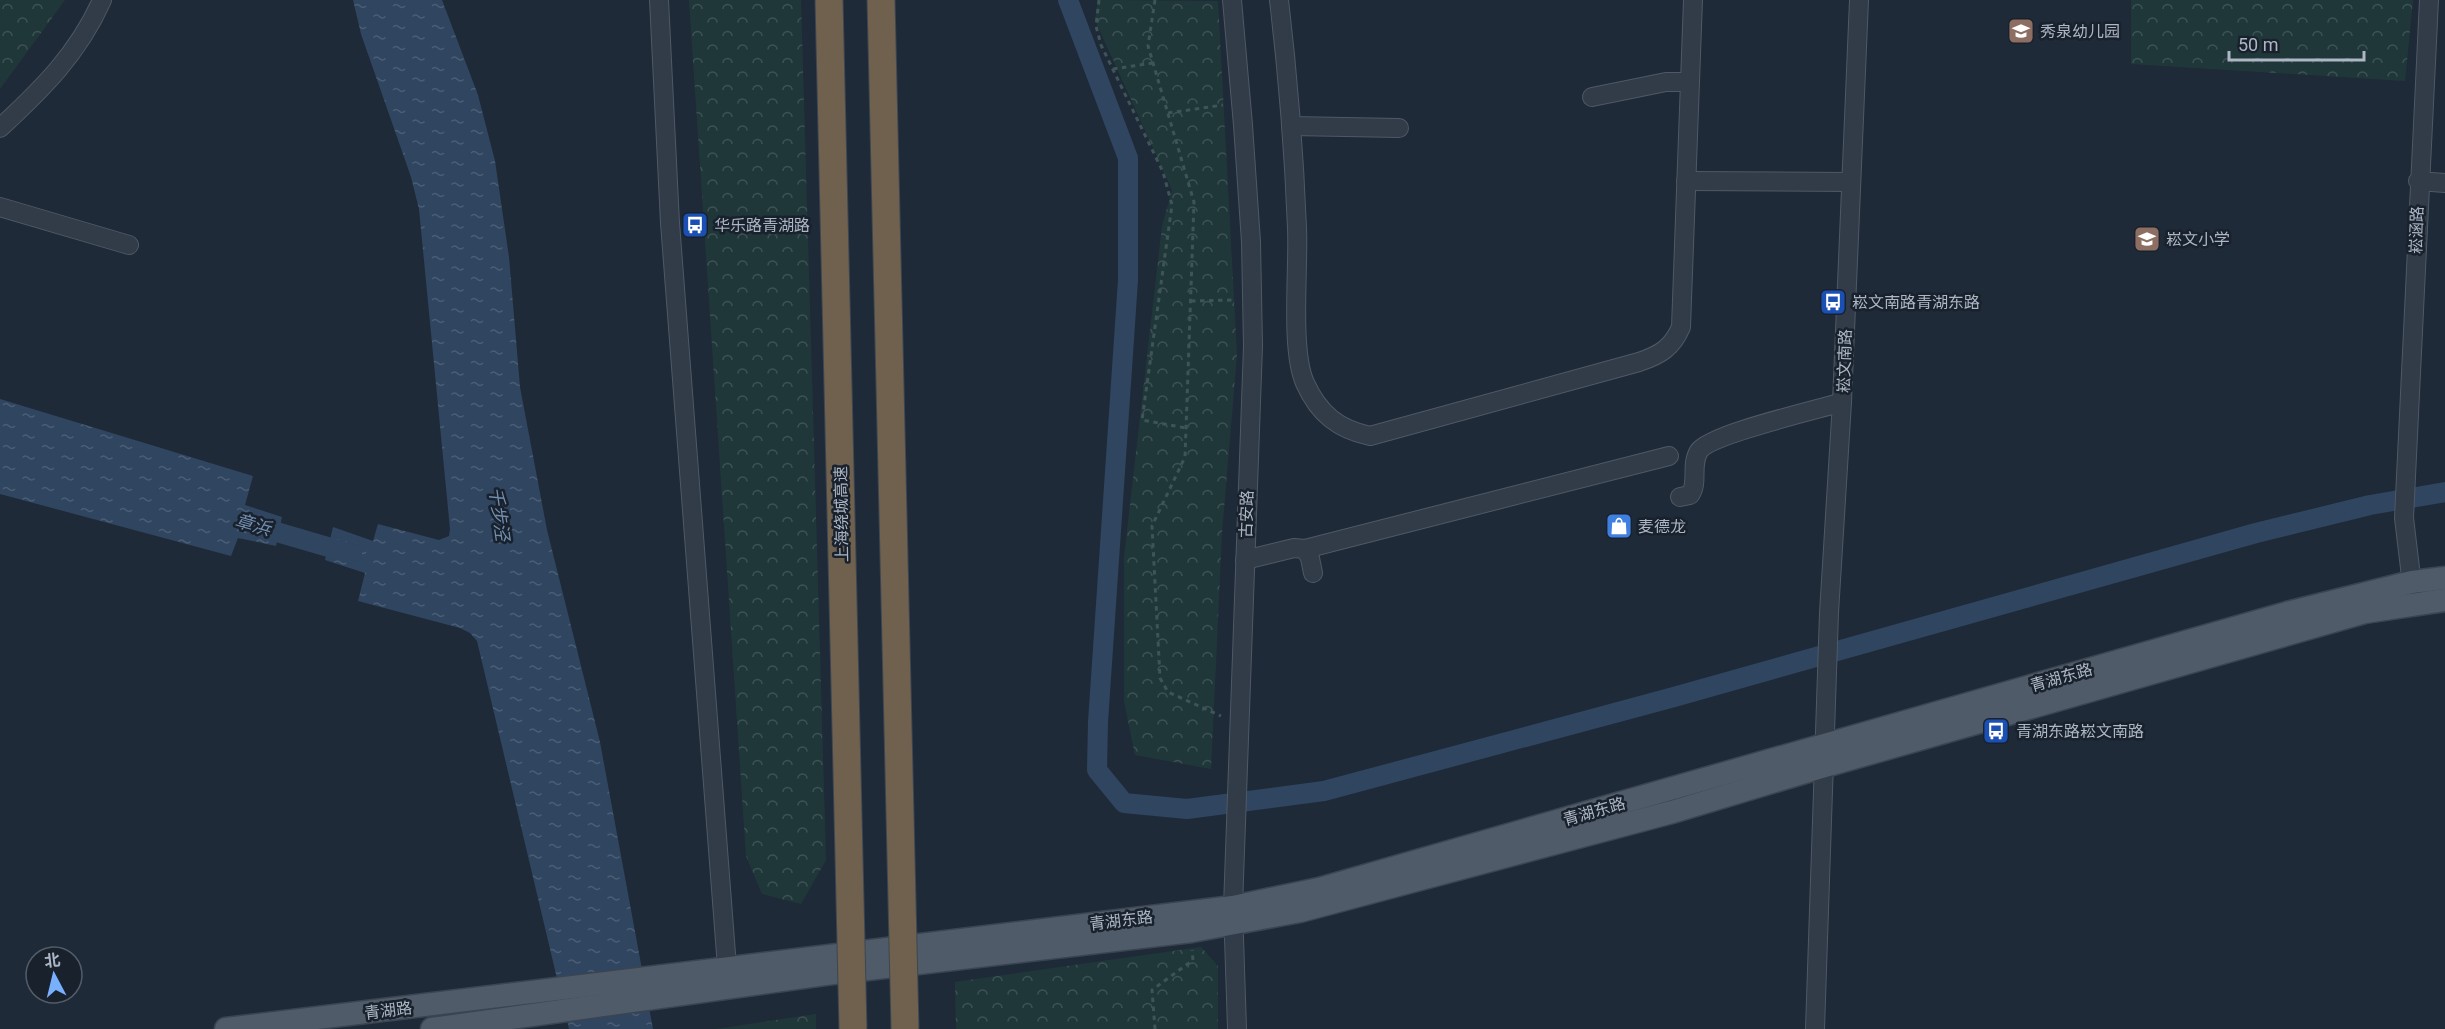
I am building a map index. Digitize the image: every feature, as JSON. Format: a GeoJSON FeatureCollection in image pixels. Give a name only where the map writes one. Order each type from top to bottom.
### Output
{"type":"FeatureCollection","features":[{"type":"Feature","properties":{"kind":"highway","name":"上海绕城高速"},"geometry":{"type":"LineString","coordinates":[[829,0],[853,1029]]}},
{"type":"Feature","properties":{"kind":"highway"},"geometry":{"type":"LineString","coordinates":[[881,0],[905,1029]]}},
{"type":"Feature","properties":{"kind":"main road","name":"青湖东路"},"geometry":{"type":"LineString","coordinates":[[728,979],[1192,931],[1233,915],[1319,889],[1825,755],[2287,613],[2413,593],[2445,578]]}},
{"type":"Feature","properties":{"kind":"main road","name":"青湖东路"},"geometry":{"type":"LineString","coordinates":[[2413,593],[2445,600]]}},
{"type":"Feature","properties":{"kind":"main road","name":"青湖东路"},"geometry":{"type":"LineString","coordinates":[[728,979],[1233,915]]}},
{"type":"Feature","properties":{"kind":"main road","name":"青湖路"},"geometry":{"type":"LineString","coordinates":[[226,1029],[664,977],[728,979]]}},
{"type":"Feature","properties":{"kind":"main road","name":"青湖路"},"geometry":{"type":"LineString","coordinates":[[432,1029],[640,1001],[728,979]]}},
{"type":"Feature","properties":{"kind":"street"},"geometry":{"type":"LineString","coordinates":[[0,128],[52,79],[92,23],[102,0]]}},
{"type":"Feature","properties":{"kind":"street"},"geometry":{"type":"LineString","coordinates":[[659,0],[670,223],[728,979]]}},
{"type":"Feature","properties":{"kind":"street","name":"古安路"},"geometry":{"type":"LineString","coordinates":[[1232,0],[1241,103],[1253,346],[1233,915],[1237,1029]]}},
{"type":"Feature","properties":{"kind":"street"},"geometry":{"type":"LineString","coordinates":[[1279,0],[1291,126],[1297,227],[1296,324],[1304,382],[1332,421],[1350,432],[1370,436],[1639,362],[1662,354],[1676,340],[1681,327],[1693,0]]}},
{"type":"Feature","properties":{"kind":"street","name":"崧文南路"},"geometry":{"type":"LineString","coordinates":[[1815,1029],[1829,613],[1842,402],[1859,0]]}},
{"type":"Feature","properties":{"kind":"street","name":"崧涵路"},"geometry":{"type":"LineString","coordinates":[[2413,593],[2404,518],[2418,181],[2429,0]]}},
{"type":"Feature","properties":{"kind":"street"},"geometry":{"type":"LineString","coordinates":[[1592,97],[1666,82],[1690,82]]}},
{"type":"Feature","properties":{"kind":"street"},"geometry":{"type":"LineString","coordinates":[[1291,126],[1399,128]]}},
{"type":"Feature","properties":{"kind":"street"},"geometry":{"type":"LineString","coordinates":[[1686,181],[1851,182]]}},
{"type":"Feature","properties":{"kind":"street"},"geometry":{"type":"LineString","coordinates":[[2418,181],[2445,183]]}},
{"type":"Feature","properties":{"kind":"street"},"geometry":{"type":"LineString","coordinates":[[0,207],[129,245]]}},
{"type":"Feature","properties":{"kind":"street"},"geometry":{"type":"LineString","coordinates":[[1680,497],[1690,495],[1694,490],[1695,463],[1699,452],[1705,445],[1726,436],[1842,402]]}},
{"type":"Feature","properties":{"kind":"street"},"geometry":{"type":"LineString","coordinates":[[1245,560],[1294,548],[1305,549],[1669,456]]}},
{"type":"Feature","properties":{"kind":"street"},"geometry":{"type":"LineString","coordinates":[[1305,549],[1310,558],[1313,573]]}},
{"type":"Feature","properties":{"kind":"path"},"geometry":{"type":"LineString","coordinates":[[1099,0],[1096,26],[1101,45],[1163,172],[1172,205],[1142,420],[1186,428]]}},
{"type":"Feature","properties":{"kind":"path"},"geometry":{"type":"LineString","coordinates":[[1155,0],[1148,46],[1194,202],[1185,457],[1152,526],[1160,678],[1168,692],[1239,724]]}},
{"type":"Feature","properties":{"kind":"path"},"geometry":{"type":"LineString","coordinates":[[1113,69],[1153,63]]}},
{"type":"Feature","properties":{"kind":"path"},"geometry":{"type":"LineString","coordinates":[[1168,113],[1241,103]]}},
{"type":"Feature","properties":{"kind":"path"},"geometry":{"type":"LineString","coordinates":[[1191,301],[1252,300]]}},
{"type":"Feature","properties":{"kind":"path"},"geometry":{"type":"LineString","coordinates":[[1155,1029],[1152,990],[1193,960],[1192,931]]}},
{"type":"Feature","properties":{"kind":"green space"},"geometry":{"type":"Polygon","coordinates":[[[0,0],[65,0],[0,89],[0,0]]]}},
{"type":"Feature","properties":{"kind":"green space"},"geometry":{"type":"Polygon","coordinates":[[[689,0],[801,0],[826,860],[801,904],[762,894],[746,856],[689,0]]]}},
{"type":"Feature","properties":{"kind":"green space"},"geometry":{"type":"Polygon","coordinates":[[[1098,0],[1218,1],[1237,355],[1222,533],[1211,769],[1135,755],[1124,701],[1124,557],[1162,226],[1172,190],[1095,20],[1098,0]]]}},
{"type":"Feature","properties":{"kind":"green space"},"geometry":{"type":"Polygon","coordinates":[[[2131,0],[2413,0],[2405,81],[2131,64],[2131,0]]]}},
{"type":"Feature","properties":{"kind":"green space"},"geometry":{"type":"Polygon","coordinates":[[[1201,947],[1218,966],[1218,1029],[956,1029],[955,982],[1201,947]]]}},
{"type":"Feature","properties":{"kind":"green space"},"geometry":{"type":"Polygon","coordinates":[[[816,1014],[816,1029],[716,1029],[816,1014]]]}},
{"type":"Feature","properties":{"kind":"water","name":"千步泾"},"geometry":{"type":"Polygon","coordinates":[[[353,0],[442,0],[478,95],[495,161],[509,257],[520,387],[547,530],[600,742],[653,1029],[569,1029],[477,641],[470,633],[460,628],[358,601],[365,573],[325,560],[333,527],[373,541],[378,524],[439,540],[449,536],[450,529],[419,209],[411,177],[361,34],[353,0]]]}},
{"type":"Feature","properties":{"kind":"water"},"geometry":{"type":"Polygon","coordinates":[[[0,399],[253,476],[245,505],[282,517],[276,546],[238,538],[231,556],[0,494],[0,399]]]}},
{"type":"Feature","properties":{"kind":"waterway"},"geometry":{"type":"LineString","coordinates":[[1068,0],[1128,158],[1128,280],[1098,722],[1097,770],[1124,803],[1187,809],[1324,791],[1674,697],[2256,533],[2370,505],[2445,492]]}},
{"type":"Feature","properties":{"kind":"waterway","name":"章浜"},"geometry":{"type":"LineString","coordinates":[[253,525],[352,554]]}},
{"type":"Feature","properties":{"kind":"place","name":"秀泉幼儿园"},"geometry":{"type":"Point","coordinates":[2021,31]}},
{"type":"Feature","properties":{"kind":"place","name":"华乐路青湖路"},"geometry":{"type":"Point","coordinates":[695,225]}},
{"type":"Feature","properties":{"kind":"place","name":"崧文小学"},"geometry":{"type":"Point","coordinates":[2147,239]}},
{"type":"Feature","properties":{"kind":"place","name":"崧文南路青湖东路"},"geometry":{"type":"Point","coordinates":[1833,302]}},
{"type":"Feature","properties":{"kind":"place","name":"麦德龙"},"geometry":{"type":"Point","coordinates":[1619,526]}},
{"type":"Feature","properties":{"kind":"place","name":"青湖东路崧文南路"},"geometry":{"type":"Point","coordinates":[1996,731]}}]}
